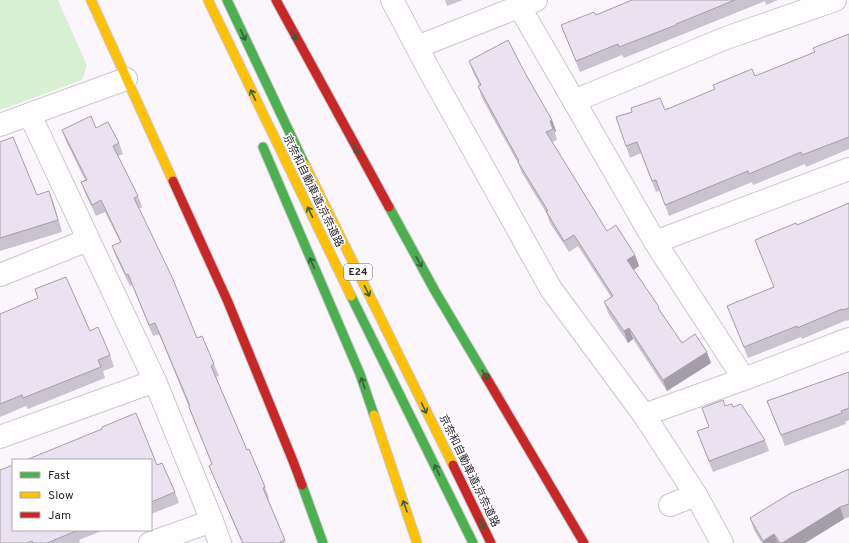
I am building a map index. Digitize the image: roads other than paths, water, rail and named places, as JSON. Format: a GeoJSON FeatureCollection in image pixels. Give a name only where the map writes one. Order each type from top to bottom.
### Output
{"type":"FeatureCollection","features":[{"type":"Feature","properties":{"kind":"main road"},"geometry":{"type":"LineString","coordinates":[[91,0],[228,302],[293,461],[322,543]]}},
{"type":"Feature","properties":{"kind":"main road"},"geometry":{"type":"LineString","coordinates":[[200,0],[212,28]]}},
{"type":"Feature","properties":{"kind":"main road","name":"京奈和自動車道;京奈道路"},"geometry":{"type":"LineString","coordinates":[[208,0],[350,294],[473,543]]}},
{"type":"Feature","properties":{"kind":"main road","name":"京奈和自動車道;京奈道路"},"geometry":{"type":"LineString","coordinates":[[227,0],[300,155],[491,543]]}},
{"type":"Feature","properties":{"kind":"main road"},"geometry":{"type":"LineString","coordinates":[[276,0],[435,291],[584,543]]}},
{"type":"Feature","properties":{"kind":"main road"},"geometry":{"type":"LineString","coordinates":[[260,141],[360,374],[417,543]]}},
{"type":"Feature","properties":{"kind":"street"},"geometry":{"type":"LineString","coordinates":[[392,0],[551,289],[644,415],[696,495],[722,543]]}},
{"type":"Feature","properties":{"kind":"street"},"geometry":{"type":"LineString","coordinates":[[574,101],[726,38],[835,0]]}},
{"type":"Feature","properties":{"kind":"street"},"geometry":{"type":"LineString","coordinates":[[417,47],[528,3],[574,101],[655,242],[744,379]]}},
{"type":"Feature","properties":{"kind":"street"},"geometry":{"type":"LineString","coordinates":[[0,125],[126,79]]}},
{"type":"Feature","properties":{"kind":"street"},"geometry":{"type":"LineString","coordinates":[[30,115],[155,381],[220,543]]}},
{"type":"Feature","properties":{"kind":"street"},"geometry":{"type":"LineString","coordinates":[[655,242],[849,169]]}},
{"type":"Feature","properties":{"kind":"street"},"geometry":{"type":"LineString","coordinates":[[0,275],[88,240]]}},
{"type":"Feature","properties":{"kind":"street"},"geometry":{"type":"LineString","coordinates":[[644,415],[849,339]]}},
{"type":"Feature","properties":{"kind":"street"},"geometry":{"type":"LineString","coordinates":[[0,437],[155,381]]}},
{"type":"Feature","properties":{"kind":"street"},"geometry":{"type":"LineString","coordinates":[[670,505],[696,495]]}},
{"type":"Feature","properties":{"kind":"street"},"geometry":{"type":"LineString","coordinates":[[150,543],[212,521]]}}]}
